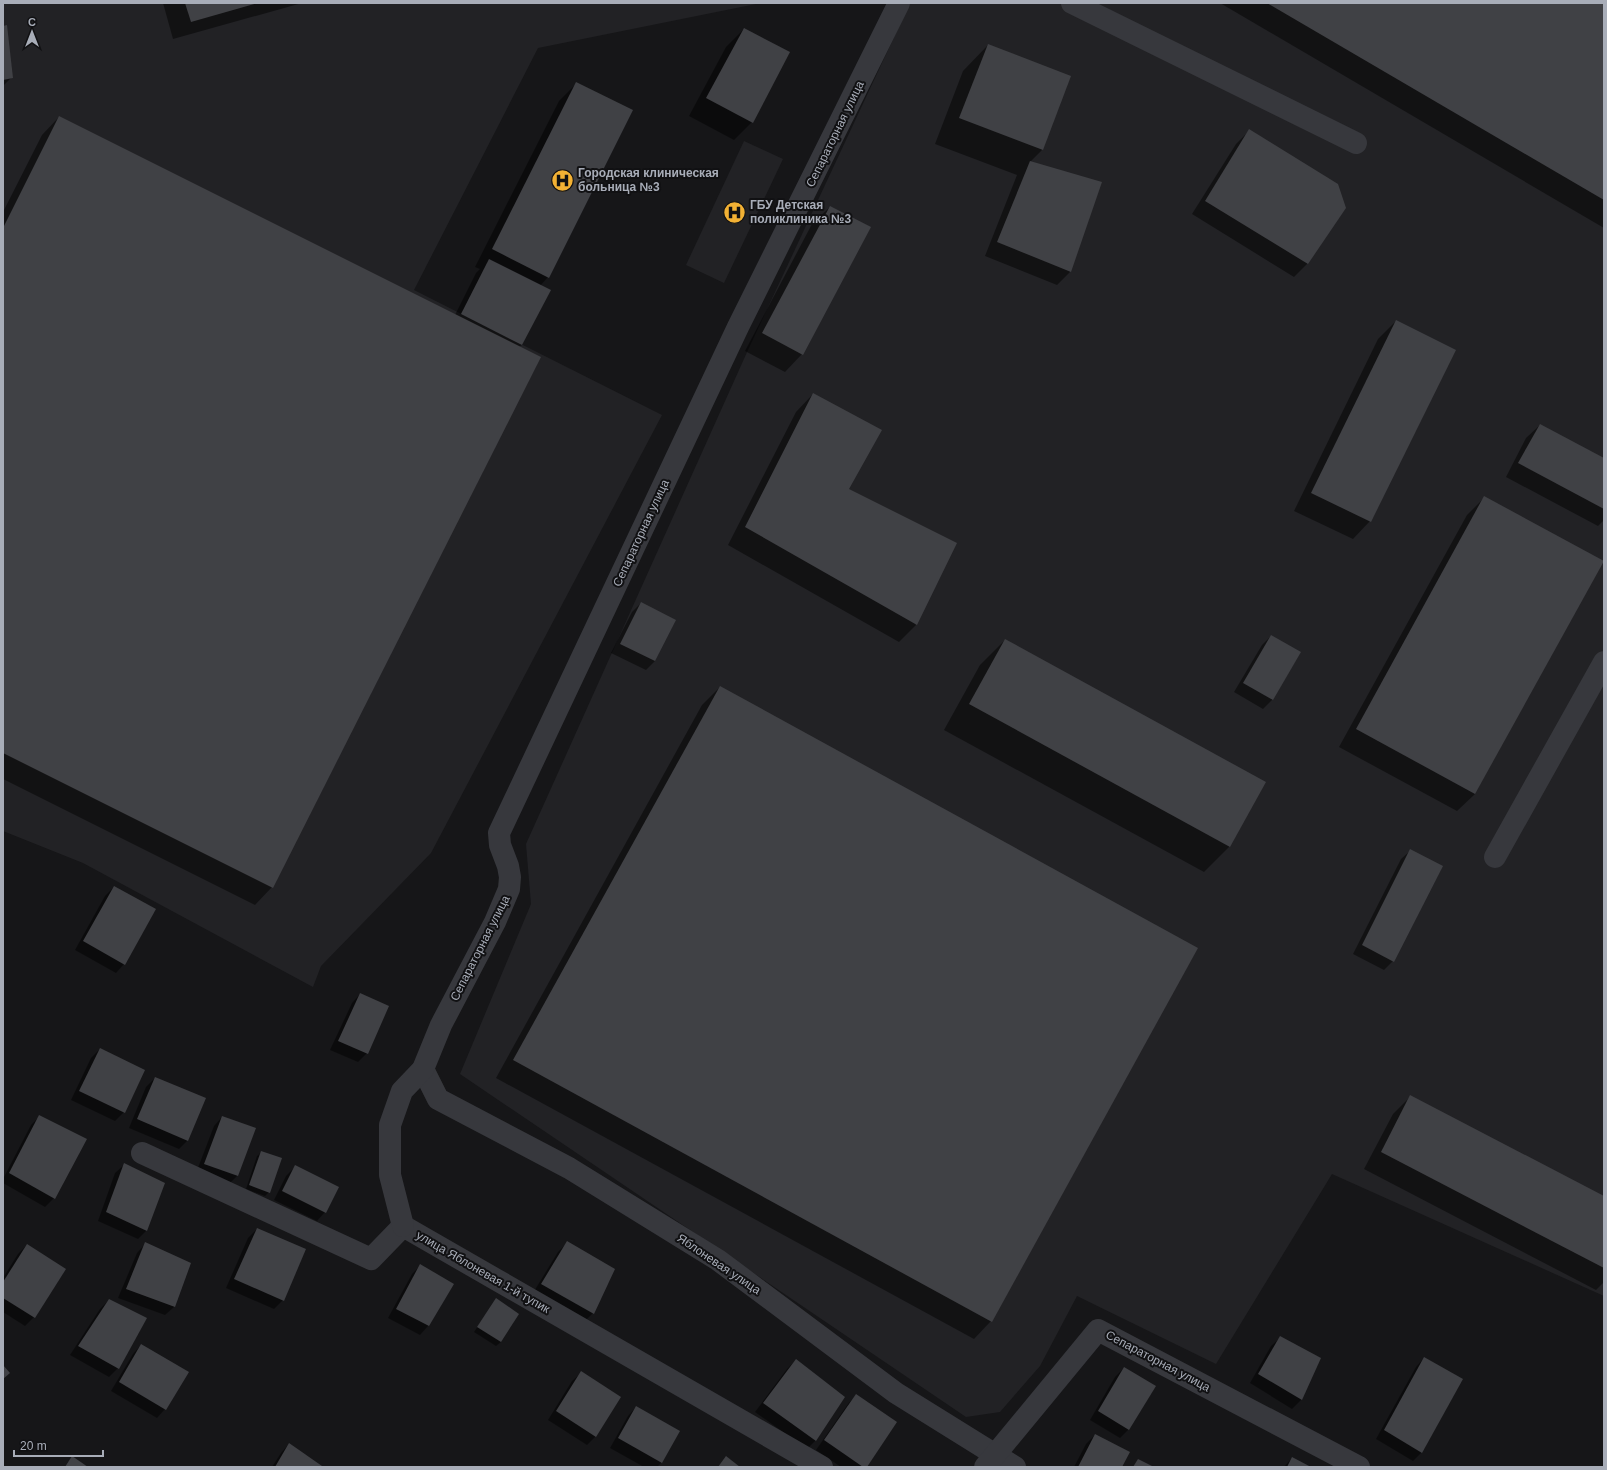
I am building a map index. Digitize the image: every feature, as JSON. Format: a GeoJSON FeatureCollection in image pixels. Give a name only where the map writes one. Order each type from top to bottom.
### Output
{"type":"FeatureCollection","features":[{"type":"Feature","properties":{"kind":"street","name":"Сепараторная улица"},"geometry":{"type":"LineString","coordinates":[[423,1069],[441,1025],[495,922],[509,889],[510,877],[508,866],[500,845],[499,833],[504,821],[738,326],[899,3]]}},
{"type":"Feature","properties":{"kind":"street"},"geometry":{"type":"LineString","coordinates":[[1072,3],[1356,143]]}},
{"type":"Feature","properties":{"kind":"street"},"geometry":{"type":"LineString","coordinates":[[1495,857],[1604,662]]}},
{"type":"Feature","properties":{"kind":"street"},"geometry":{"type":"LineString","coordinates":[[403,1226],[390,1175],[390,1125],[402,1091],[423,1069]]}},
{"type":"Feature","properties":{"kind":"street","name":"Яблоневая улица"},"geometry":{"type":"LineString","coordinates":[[423,1069],[438,1099],[569,1168],[718,1260],[896,1393],[990,1460],[1015,1467]]}},
{"type":"Feature","properties":{"kind":"street","name":"улица Яблоневая 1-й тупик"},"geometry":{"type":"LineString","coordinates":[[142,1153],[371,1259],[403,1226],[822,1467]]}},
{"type":"Feature","properties":{"kind":"street","name":"Сепараторная улица"},"geometry":{"type":"LineString","coordinates":[[990,1460],[1098,1330],[1360,1467]]}},
{"type":"Feature","properties":{"kind":"shaded area"},"geometry":{"type":"Polygon","coordinates":[[[3,3],[761,3],[538,48],[414,290],[662,415],[431,853],[321,966],[313,987],[83,863],[3,831],[3,3]]]}},
{"type":"Feature","properties":{"kind":"shaded area"},"geometry":{"type":"Polygon","coordinates":[[[910,3],[1604,3],[1604,1296],[1332,1174],[1216,1364],[1077,1296],[1040,1366],[1000,1412],[966,1417],[460,1074],[531,904],[526,844],[748,350],[910,3]]]}},
{"type":"Feature","properties":{"kind":"shaded area","name":"ГБУ Детская поликлиника №3"},"geometry":{"type":"Polygon","coordinates":[[[744,141],[783,159],[724,283],[686,265],[744,141]]]}},
{"type":"Feature","properties":{"kind":"building"},"geometry":{"type":"Polygon","coordinates":[[[185,3],[258,3],[191,22],[185,3]]]}},
{"type":"Feature","properties":{"kind":"building"},"geometry":{"type":"Polygon","coordinates":[[[1267,3],[1604,3],[1604,200],[1267,3]]]}},
{"type":"Feature","properties":{"kind":"building"},"geometry":{"type":"Polygon","coordinates":[[[7,25],[13,78],[3,80],[3,26],[7,25]]]}},
{"type":"Feature","properties":{"kind":"building"},"geometry":{"type":"Polygon","coordinates":[[[744,28],[790,52],[753,123],[706,98],[744,28]]]}},
{"type":"Feature","properties":{"kind":"building"},"geometry":{"type":"Polygon","coordinates":[[[988,44],[1071,76],[1043,150],[959,118],[988,44]]]}},
{"type":"Feature","properties":{"kind":"building","name":"Городская клиническая больница №3"},"geometry":{"type":"Polygon","coordinates":[[[576,82],[633,110],[549,278],[492,249],[576,82]]]}},
{"type":"Feature","properties":{"kind":"building"},"geometry":{"type":"Polygon","coordinates":[[[59,116],[541,357],[273,888],[3,753],[3,228],[59,116]]]}},
{"type":"Feature","properties":{"kind":"building"},"geometry":{"type":"Polygon","coordinates":[[[1249,129],[1338,184],[1346,208],[1308,264],[1205,201],[1249,129]]]}},
{"type":"Feature","properties":{"kind":"building"},"geometry":{"type":"Polygon","coordinates":[[[1030,161],[1102,182],[1071,272],[997,242],[1030,161]]]}},
{"type":"Feature","properties":{"kind":"building"},"geometry":{"type":"Polygon","coordinates":[[[830,206],[871,227],[803,355],[762,333],[830,206]]]}},
{"type":"Feature","properties":{"kind":"building"},"geometry":{"type":"Polygon","coordinates":[[[489,259],[551,290],[522,345],[461,314],[489,259]]]}},
{"type":"Feature","properties":{"kind":"building"},"geometry":{"type":"Polygon","coordinates":[[[1396,320],[1456,350],[1371,522],[1311,493],[1396,320]]]}},
{"type":"Feature","properties":{"kind":"building"},"geometry":{"type":"Polygon","coordinates":[[[813,393],[882,430],[849,489],[957,543],[917,625],[745,527],[813,393]]]}},
{"type":"Feature","properties":{"kind":"building"},"geometry":{"type":"Polygon","coordinates":[[[1540,424],[1604,458],[1604,509],[1518,463],[1540,424]]]}},
{"type":"Feature","properties":{"kind":"building"},"geometry":{"type":"Polygon","coordinates":[[[1484,496],[1604,561],[1475,794],[1356,729],[1484,496]]]}},
{"type":"Feature","properties":{"kind":"building"},"geometry":{"type":"Polygon","coordinates":[[[641,602],[676,620],[655,661],[620,644],[641,602]]]}},
{"type":"Feature","properties":{"kind":"building"},"geometry":{"type":"Polygon","coordinates":[[[1271,635],[1301,652],[1273,700],[1243,683],[1271,635]]]}},
{"type":"Feature","properties":{"kind":"building"},"geometry":{"type":"Polygon","coordinates":[[[1005,639],[1266,782],[1230,847],[969,704],[1005,639]]]}},
{"type":"Feature","properties":{"kind":"building"},"geometry":{"type":"Polygon","coordinates":[[[720,686],[1198,948],[992,1322],[513,1060],[720,686]]]}},
{"type":"Feature","properties":{"kind":"building"},"geometry":{"type":"Polygon","coordinates":[[[1410,849],[1443,866],[1394,962],[1362,945],[1410,849]]]}},
{"type":"Feature","properties":{"kind":"building"},"geometry":{"type":"Polygon","coordinates":[[[114,886],[156,909],[125,965],[83,941],[114,886]]]}},
{"type":"Feature","properties":{"kind":"building"},"geometry":{"type":"Polygon","coordinates":[[[360,993],[389,1006],[368,1054],[338,1041],[360,993]]]}},
{"type":"Feature","properties":{"kind":"building"},"geometry":{"type":"Polygon","coordinates":[[[100,1048],[145,1070],[125,1113],[79,1091],[100,1048]]]}},
{"type":"Feature","properties":{"kind":"building"},"geometry":{"type":"Polygon","coordinates":[[[155,1077],[206,1098],[188,1141],[137,1119],[155,1077]]]}},
{"type":"Feature","properties":{"kind":"building"},"geometry":{"type":"Polygon","coordinates":[[[1410,1095],[1604,1196],[1604,1268],[1381,1152],[1410,1095]]]}},
{"type":"Feature","properties":{"kind":"building"},"geometry":{"type":"Polygon","coordinates":[[[39,1115],[87,1139],[55,1199],[9,1173],[39,1115]]]}},
{"type":"Feature","properties":{"kind":"building"},"geometry":{"type":"Polygon","coordinates":[[[222,1116],[256,1128],[238,1176],[204,1164],[222,1116]]]}},
{"type":"Feature","properties":{"kind":"building"},"geometry":{"type":"Polygon","coordinates":[[[261,1151],[282,1158],[270,1193],[249,1185],[261,1151]]]}},
{"type":"Feature","properties":{"kind":"building"},"geometry":{"type":"Polygon","coordinates":[[[124,1163],[165,1183],[147,1231],[106,1212],[124,1163]]]}},
{"type":"Feature","properties":{"kind":"building"},"geometry":{"type":"Polygon","coordinates":[[[295,1165],[339,1187],[326,1213],[282,1191],[295,1165]]]}},
{"type":"Feature","properties":{"kind":"building"},"geometry":{"type":"Polygon","coordinates":[[[257,1228],[306,1249],[284,1301],[234,1279],[257,1228]]]}},
{"type":"Feature","properties":{"kind":"building"},"geometry":{"type":"Polygon","coordinates":[[[567,1241],[615,1269],[594,1314],[541,1284],[567,1241]]]}},
{"type":"Feature","properties":{"kind":"building"},"geometry":{"type":"Polygon","coordinates":[[[145,1242],[191,1263],[175,1307],[126,1289],[145,1242]]]}},
{"type":"Feature","properties":{"kind":"building"},"geometry":{"type":"Polygon","coordinates":[[[27,1244],[66,1269],[35,1318],[3,1298],[3,1282],[27,1244]]]}},
{"type":"Feature","properties":{"kind":"building"},"geometry":{"type":"Polygon","coordinates":[[[420,1264],[454,1284],[429,1326],[396,1309],[420,1264]]]}},
{"type":"Feature","properties":{"kind":"building"},"geometry":{"type":"Polygon","coordinates":[[[496,1298],[519,1314],[501,1342],[477,1327],[496,1298]]]}},
{"type":"Feature","properties":{"kind":"building"},"geometry":{"type":"Polygon","coordinates":[[[109,1299],[147,1318],[119,1369],[78,1346],[109,1299]]]}},
{"type":"Feature","properties":{"kind":"building"},"geometry":{"type":"Polygon","coordinates":[[[1280,1336],[1321,1358],[1302,1400],[1258,1374],[1280,1336]]]}},
{"type":"Feature","properties":{"kind":"building"},"geometry":{"type":"Polygon","coordinates":[[[141,1344],[189,1372],[166,1410],[119,1382],[141,1344]]]}},
{"type":"Feature","properties":{"kind":"building"},"geometry":{"type":"Polygon","coordinates":[[[1424,1357],[1463,1379],[1422,1453],[1384,1430],[1424,1357]]]}},
{"type":"Feature","properties":{"kind":"building"},"geometry":{"type":"Polygon","coordinates":[[[796,1359],[845,1397],[816,1441],[763,1403],[796,1359]]]}},
{"type":"Feature","properties":{"kind":"building"},"geometry":{"type":"Polygon","coordinates":[[[3,1365],[10,1373],[3,1379],[3,1365]]]}},
{"type":"Feature","properties":{"kind":"building"},"geometry":{"type":"Polygon","coordinates":[[[1124,1367],[1156,1386],[1129,1430],[1098,1411],[1124,1367]]]}},
{"type":"Feature","properties":{"kind":"building"},"geometry":{"type":"Polygon","coordinates":[[[581,1371],[621,1397],[596,1437],[556,1411],[581,1371]]]}},
{"type":"Feature","properties":{"kind":"building"},"geometry":{"type":"Polygon","coordinates":[[[856,1394],[897,1422],[867,1467],[863,1467],[824,1440],[856,1394]]]}},
{"type":"Feature","properties":{"kind":"building"},"geometry":{"type":"Polygon","coordinates":[[[636,1406],[680,1431],[662,1463],[618,1438],[636,1406]]]}},
{"type":"Feature","properties":{"kind":"building"},"geometry":{"type":"Polygon","coordinates":[[[1095,1434],[1130,1452],[1122,1467],[1078,1467],[1095,1434]]]}},
{"type":"Feature","properties":{"kind":"building"},"geometry":{"type":"Polygon","coordinates":[[[289,1443],[322,1466],[275,1467],[289,1443]]]}},
{"type":"Feature","properties":{"kind":"building"},"geometry":{"type":"Polygon","coordinates":[[[72,1456],[88,1467],[65,1467],[72,1456]]]}},
{"type":"Feature","properties":{"kind":"building"},"geometry":{"type":"Polygon","coordinates":[[[726,1456],[740,1467],[718,1467],[726,1456]]]}},
{"type":"Feature","properties":{"kind":"building"},"geometry":{"type":"Polygon","coordinates":[[[1292,1457],[1311,1467],[1287,1467],[1292,1457]]]}},
{"type":"Feature","properties":{"kind":"building"},"geometry":{"type":"Polygon","coordinates":[[[1138,1459],[1154,1467],[1133,1467],[1138,1459]]]}},
{"type":"Feature","properties":{"kind":"place","name":"Городская клиническая больница №3"},"geometry":{"type":"Point","coordinates":[563,180]}},
{"type":"Feature","properties":{"kind":"place","name":"ГБУ Детская поликлиника №3"},"geometry":{"type":"Point","coordinates":[734,212]}}]}
